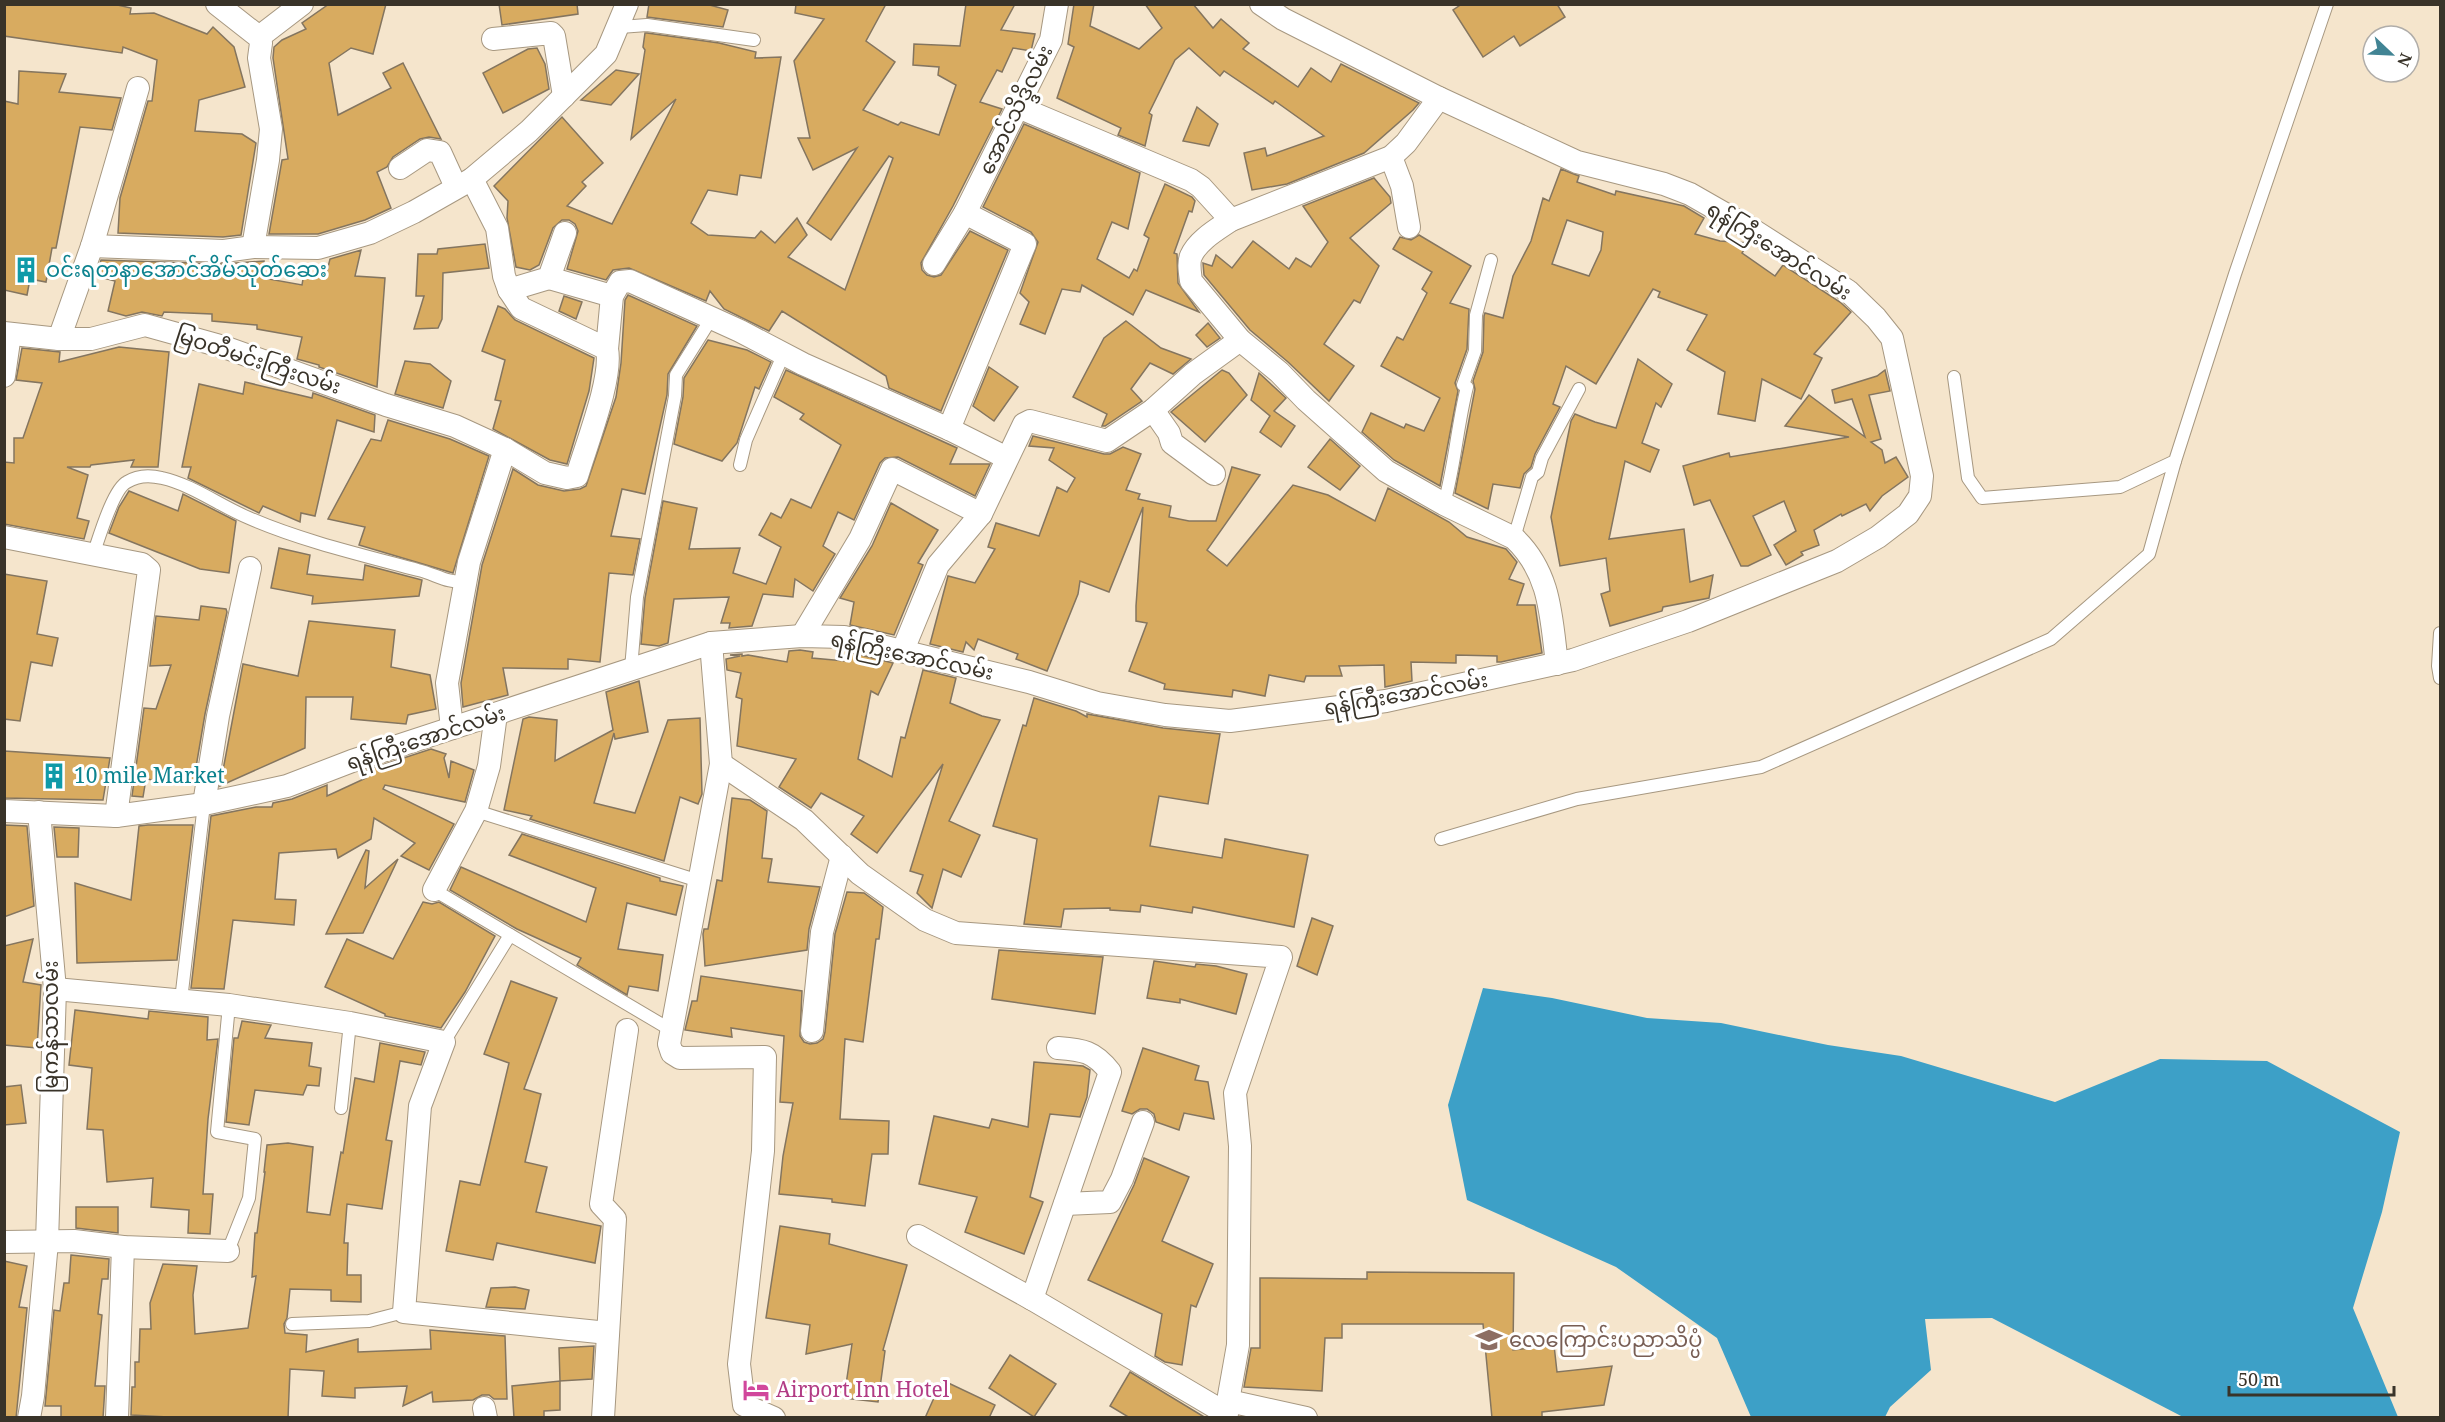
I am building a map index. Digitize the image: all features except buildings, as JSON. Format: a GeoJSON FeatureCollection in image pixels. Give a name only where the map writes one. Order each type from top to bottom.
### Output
{"type":"FeatureCollection","features":[{"type":"Feature","properties":{"kind":"street"},"geometry":{"type":"LineString","coordinates":[[217,4],[259,37],[261,43],[259,58],[271,129],[253,247]]}},
{"type":"Feature","properties":{"kind":"street"},"geometry":{"type":"LineString","coordinates":[[259,37],[302,4]]}},
{"type":"Feature","properties":{"kind":"street"},"geometry":{"type":"LineString","coordinates":[[92,246],[224,251],[253,247],[318,248],[370,233],[414,212],[464,183],[529,131],[606,54],[620,27],[627,4]]}},
{"type":"Feature","properties":{"kind":"street","name":"အောင်သိဒ္ဒိလမ်း"},"geometry":{"type":"LineString","coordinates":[[934,264],[965,213],[1051,40],[1057,4]]}},
{"type":"Feature","properties":{"kind":"street","name":"ရန်ကြီးအောင်လမ်း"},"geometry":{"type":"LineString","coordinates":[[4,811],[116,816],[204,804],[287,786],[352,761],[711,643],[802,636],[844,637],[1029,682],[1097,703],[1165,715],[1230,721],[1386,701],[1557,664],[1688,621],[1837,561],[1878,537],[1908,514],[1920,496],[1922,476],[1892,338],[1876,318],[1848,291],[1753,230],[1690,194],[1664,184],[1577,162],[1440,98],[1283,19],[1261,4]]}},
{"type":"Feature","properties":{"kind":"street"},"geometry":{"type":"LineString","coordinates":[[493,39],[551,33],[554,36],[564,96]]}},
{"type":"Feature","properties":{"kind":"street"},"geometry":{"type":"LineString","coordinates":[[58,339],[92,246],[138,88]]}},
{"type":"Feature","properties":{"kind":"street"},"geometry":{"type":"LineString","coordinates":[[1440,98],[1406,143],[1391,158],[1231,220],[1213,231],[1191,256],[1191,280],[1240,340],[1279,372],[1306,400],[1386,471],[1444,504],[1514,538],[1523,546],[1543,578],[1547,591],[1557,664]]}},
{"type":"Feature","properties":{"kind":"street"},"geometry":{"type":"LineString","coordinates":[[1018,107],[1191,180],[1201,187],[1231,220]]}},
{"type":"Feature","properties":{"kind":"street"},"geometry":{"type":"LineString","coordinates":[[400,168],[427,150],[440,152],[497,228],[504,276],[509,290],[521,308],[607,349],[612,296],[620,282],[630,281],[803,364],[950,429],[1007,458]]}},
{"type":"Feature","properties":{"kind":"street"},"geometry":{"type":"LineString","coordinates":[[1391,158],[1402,186],[1409,227]]}},
{"type":"Feature","properties":{"kind":"street"},"geometry":{"type":"LineString","coordinates":[[950,429],[1025,244],[965,213]]}},
{"type":"Feature","properties":{"kind":"street"},"geometry":{"type":"LineString","coordinates":[[549,278],[565,233]]}},
{"type":"Feature","properties":{"kind":"street"},"geometry":{"type":"LineString","coordinates":[[509,290],[549,278],[612,296]]}},
{"type":"Feature","properties":{"kind":"street","name":"မြဝတီမင်းကြီးလမ်း"},"geometry":{"type":"LineString","coordinates":[[7,334],[58,339],[90,339],[145,325],[224,348],[386,405],[455,426],[505,449],[545,473],[567,478],[577,476],[609,362],[607,349]]}},
{"type":"Feature","properties":{"kind":"street"},"geometry":{"type":"LineString","coordinates":[[4,376],[7,334]]}},
{"type":"Feature","properties":{"kind":"street"},"geometry":{"type":"LineString","coordinates":[[903,650],[938,565],[981,514],[1027,421],[1107,441],[1153,410],[1192,374],[1240,340]]}},
{"type":"Feature","properties":{"kind":"street"},"geometry":{"type":"LineString","coordinates":[[1153,410],[1169,433],[1172,442],[1214,474]]}},
{"type":"Feature","properties":{"kind":"street"},"geometry":{"type":"LineString","coordinates":[[452,729],[447,682],[469,562],[505,449]]}},
{"type":"Feature","properties":{"kind":"street"},"geometry":{"type":"LineString","coordinates":[[802,636],[860,539],[892,469],[981,514]]}},
{"type":"Feature","properties":{"kind":"street"},"geometry":{"type":"LineString","coordinates":[[4,537],[142,564],[149,570],[116,816]]}},
{"type":"Feature","properties":{"kind":"street"},"geometry":{"type":"LineString","coordinates":[[204,804],[218,716],[250,568]]}},
{"type":"Feature","properties":{"kind":"street"},"geometry":{"type":"LineString","coordinates":[[711,643],[721,764],[669,1044],[672,1053],[680,1058],[765,1057],[764,1151],[740,1364],[744,1405],[774,1418]]}},
{"type":"Feature","properties":{"kind":"street"},"geometry":{"type":"LineString","coordinates":[[434,890],[476,811],[489,766],[496,714]]}},
{"type":"Feature","properties":{"kind":"street"},"geometry":{"type":"LineString","coordinates":[[721,764],[804,820],[861,874],[925,920],[956,933],[1281,957],[1235,1093],[1240,1146],[1238,1345],[1227,1411]]}},
{"type":"Feature","properties":{"kind":"street","name":"မြကန်သာလမ်း"},"geometry":{"type":"LineString","coordinates":[[28,1418],[33,1396],[47,1242],[55,988],[39,812]]}},
{"type":"Feature","properties":{"kind":"street"},"geometry":{"type":"LineString","coordinates":[[812,1031],[822,932],[842,856]]}},
{"type":"Feature","properties":{"kind":"street"},"geometry":{"type":"LineString","coordinates":[[55,988],[229,1005],[350,1023],[444,1042],[420,1106],[404,1312],[608,1333]]}},
{"type":"Feature","properties":{"kind":"street"},"geometry":{"type":"LineString","coordinates":[[603,1418],[615,1219],[601,1204],[627,1030]]}},
{"type":"Feature","properties":{"kind":"street"},"geometry":{"type":"LineString","coordinates":[[1032,1299],[1110,1072],[1102,1062],[1084,1050],[1058,1048]]}},
{"type":"Feature","properties":{"kind":"street"},"geometry":{"type":"LineString","coordinates":[[1065,1204],[1110,1202],[1122,1179],[1143,1122]]}},
{"type":"Feature","properties":{"kind":"street"},"geometry":{"type":"LineString","coordinates":[[918,1236],[1227,1411],[1306,1418]]}},
{"type":"Feature","properties":{"kind":"street"},"geometry":{"type":"LineString","coordinates":[[4,1242],[74,1241],[123,1247],[228,1251]]}},
{"type":"Feature","properties":{"kind":"street"},"geometry":{"type":"LineString","coordinates":[[117,1418],[123,1247]]}},
{"type":"Feature","properties":{"kind":"lane"},"geometry":{"type":"LineString","coordinates":[[1441,839],[1577,799],[1761,767],[2051,639],[2149,555],[2175,461],[2235,274],[2327,4]]}},
{"type":"Feature","properties":{"kind":"lane"},"geometry":{"type":"LineString","coordinates":[[620,27],[647,26],[754,40]]}},
{"type":"Feature","properties":{"kind":"lane"},"geometry":{"type":"LineString","coordinates":[[1444,504],[1452,474],[1458,421],[1467,387],[1463,385],[1475,351],[1476,315],[1491,260]]}},
{"type":"Feature","properties":{"kind":"lane"},"geometry":{"type":"LineString","coordinates":[[631,669],[637,597],[675,396],[676,375],[711,319]]}},
{"type":"Feature","properties":{"kind":"lane"},"geometry":{"type":"LineString","coordinates":[[740,465],[746,440],[783,353]]}},
{"type":"Feature","properties":{"kind":"lane"},"geometry":{"type":"LineString","coordinates":[[1954,376],[1968,478],[1982,498],[2120,487],[2175,461]]}},
{"type":"Feature","properties":{"kind":"lane"},"geometry":{"type":"LineString","coordinates":[[1514,538],[1532,477],[1538,472],[1542,458],[1579,388]]}},
{"type":"Feature","properties":{"kind":"lane"},"geometry":{"type":"LineString","coordinates":[[93,555],[117,492],[125,482],[142,476],[163,478],[188,487],[249,518],[350,552],[426,572],[453,583],[466,581]]}},
{"type":"Feature","properties":{"kind":"lane"},"geometry":{"type":"LineString","coordinates":[[2440,633],[2438,666],[2440,678]]}},
{"type":"Feature","properties":{"kind":"lane"},"geometry":{"type":"LineString","coordinates":[[181,1000],[204,804]]}},
{"type":"Feature","properties":{"kind":"lane"},"geometry":{"type":"LineString","coordinates":[[476,811],[699,881]]}},
{"type":"Feature","properties":{"kind":"lane"},"geometry":{"type":"LineString","coordinates":[[434,890],[671,1030]]}},
{"type":"Feature","properties":{"kind":"lane"},"geometry":{"type":"LineString","coordinates":[[444,1042],[510,935]]}},
{"type":"Feature","properties":{"kind":"lane"},"geometry":{"type":"LineString","coordinates":[[228,1251],[249,1198],[255,1139],[217,1132],[229,1005]]}},
{"type":"Feature","properties":{"kind":"lane"},"geometry":{"type":"LineString","coordinates":[[341,1108],[350,1023]]}},
{"type":"Feature","properties":{"kind":"lane"},"geometry":{"type":"LineString","coordinates":[[292,1324],[369,1321],[404,1312]]}},
{"type":"Feature","properties":{"kind":"water"},"geometry":{"type":"Polygon","coordinates":[[[1483,988],[1552,998],[1647,1018],[1721,1023],[1828,1045],[1901,1056],[2055,1102],[2160,1059],[2267,1061],[2400,1132],[2382,1212],[2353,1308],[2398,1417],[2183,1417],[1992,1318],[1925,1319],[1931,1370],[1890,1407],[1885,1417],[1751,1417],[1717,1338],[1616,1267],[1467,1200],[1448,1105],[1483,988]]]}},
{"type":"Feature","properties":{"kind":"place","name":"ဝင်းရတနာ‌အောင်အိမ်သုတ်ဆေး"},"geometry":{"type":"Point","coordinates":[26,270]}},
{"type":"Feature","properties":{"kind":"place","name":"10 mile Market"},"geometry":{"type":"Point","coordinates":[54,776]}},
{"type":"Feature","properties":{"kind":"place","name":"လေကြောင်းပညာသိပ္ပံ"},"geometry":{"type":"Point","coordinates":[1489,1340]}},
{"type":"Feature","properties":{"kind":"place","name":"Airport Inn Hotel"},"geometry":{"type":"Point","coordinates":[756,1390]}}]}
